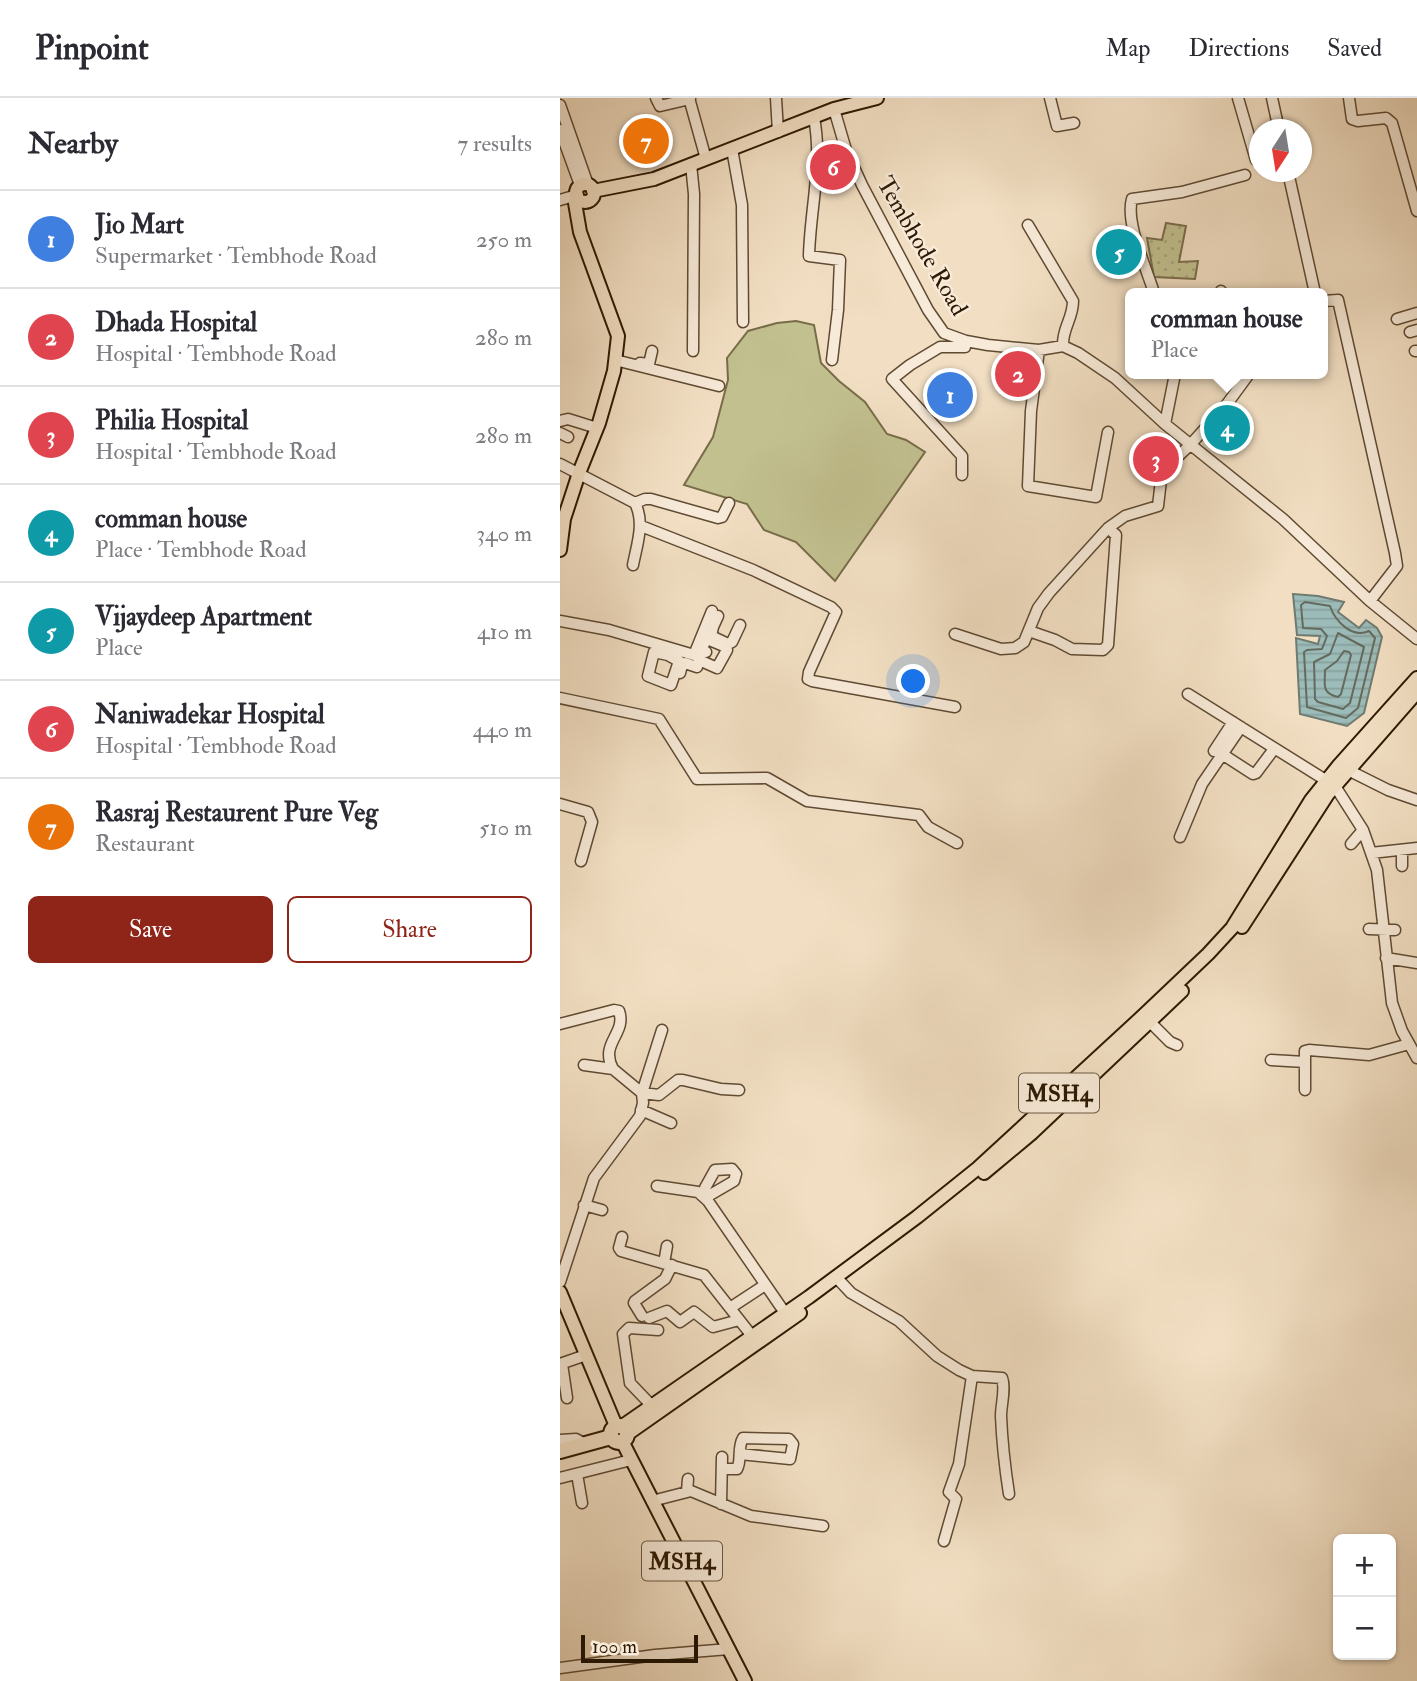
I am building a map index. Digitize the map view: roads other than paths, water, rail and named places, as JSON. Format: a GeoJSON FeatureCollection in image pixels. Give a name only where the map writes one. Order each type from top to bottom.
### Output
{"type":"FeatureCollection","features":[{"type":"Feature","properties":{"kind":"highway"},"geometry":{"type":"LineString","coordinates":[[560,1451],[619,1433]]}},
{"type":"Feature","properties":{"kind":"main road"},"geometry":{"type":"LineString","coordinates":[[560,550],[564,519],[597,428],[615,359],[618,336],[580,233],[575,203],[584,189],[653,178],[834,110],[877,98]]}},
{"type":"Feature","properties":{"kind":"main road","name":"MSH4"},"geometry":{"type":"LineString","coordinates":[[1128,1036],[1150,1022],[1229,944],[1253,913],[1372,718],[1417,678]]}},
{"type":"Feature","properties":{"kind":"main road","name":"MSH4"},"geometry":{"type":"LineString","coordinates":[[619,1433],[699,1386],[839,1280],[1068,1093],[1128,1036],[1232,928],[1250,903],[1295,823],[1330,784],[1348,770],[1417,692]]}},
{"type":"Feature","properties":{"kind":"main road","name":"MSH4"},"geometry":{"type":"LineString","coordinates":[[619,1433],[652,1406],[785,1313],[839,1280]]}},
{"type":"Feature","properties":{"kind":"main road"},"geometry":{"type":"LineString","coordinates":[[560,1292],[619,1433]]}},
{"type":"Feature","properties":{"kind":"main road","name":"MSH4"},"geometry":{"type":"LineString","coordinates":[[619,1433],[745,1681]]}},
{"type":"Feature","properties":{"kind":"street"},"geometry":{"type":"LineString","coordinates":[[656,98],[660,106],[686,99],[706,159]]}},
{"type":"Feature","properties":{"kind":"street"},"geometry":{"type":"LineString","coordinates":[[776,98],[778,131]]}},
{"type":"Feature","properties":{"kind":"street"},"geometry":{"type":"LineString","coordinates":[[1050,98],[1057,126],[1074,123]]}},
{"type":"Feature","properties":{"kind":"street"},"geometry":{"type":"LineString","coordinates":[[1238,98],[1249,136]]}},
{"type":"Feature","properties":{"kind":"street"},"geometry":{"type":"LineString","coordinates":[[1272,98],[1277,119]]}},
{"type":"Feature","properties":{"kind":"street"},"geometry":{"type":"LineString","coordinates":[[1349,98],[1352,119],[1358,121],[1386,118],[1392,123],[1417,211]]}},
{"type":"Feature","properties":{"kind":"street"},"geometry":{"type":"LineString","coordinates":[[560,105],[584,189]]}},
{"type":"Feature","properties":{"kind":"street","name":"Tembhode Road"},"geometry":{"type":"LineString","coordinates":[[834,110],[846,150],[857,173],[928,310],[944,333],[966,341],[1039,350],[1063,346]]}},
{"type":"Feature","properties":{"kind":"street"},"geometry":{"type":"LineString","coordinates":[[814,118],[818,135],[818,160],[809,229],[809,256],[840,260],[832,360]]}},
{"type":"Feature","properties":{"kind":"street"},"geometry":{"type":"LineString","coordinates":[[560,130],[584,189]]}},
{"type":"Feature","properties":{"kind":"street"},"geometry":{"type":"LineString","coordinates":[[732,149],[742,205],[743,322]]}},
{"type":"Feature","properties":{"kind":"street"},"geometry":{"type":"LineString","coordinates":[[691,164],[695,222],[693,351]]}},
{"type":"Feature","properties":{"kind":"street"},"geometry":{"type":"LineString","coordinates":[[1152,288],[1132,224],[1132,199],[1182,192],[1245,175]]}},
{"type":"Feature","properties":{"kind":"street"},"geometry":{"type":"LineString","coordinates":[[1290,182],[1314,288]]}},
{"type":"Feature","properties":{"kind":"street"},"geometry":{"type":"LineString","coordinates":[[560,200],[584,189]]}},
{"type":"Feature","properties":{"kind":"street"},"geometry":{"type":"LineString","coordinates":[[1028,225],[1073,301],[1073,312],[1062,333],[1063,346],[1115,378],[1165,424],[1283,519],[1370,601],[1417,639]]}},
{"type":"Feature","properties":{"kind":"street"},"geometry":{"type":"LineString","coordinates":[[1328,301],[1338,300],[1388,515],[1397,566],[1370,601]]}},
{"type":"Feature","properties":{"kind":"street"},"geometry":{"type":"LineString","coordinates":[[1397,319],[1417,313]]}},
{"type":"Feature","properties":{"kind":"street"},"geometry":{"type":"LineString","coordinates":[[962,475],[962,456],[892,379],[940,347],[965,346],[966,341]]}},
{"type":"Feature","properties":{"kind":"street"},"geometry":{"type":"LineString","coordinates":[[1039,350],[1031,411],[1028,486],[1096,497],[1108,432]]}},
{"type":"Feature","properties":{"kind":"street"},"geometry":{"type":"LineString","coordinates":[[615,359],[647,365],[652,351]]}},
{"type":"Feature","properties":{"kind":"street"},"geometry":{"type":"LineString","coordinates":[[615,359],[719,386]]}},
{"type":"Feature","properties":{"kind":"street"},"geometry":{"type":"LineString","coordinates":[[1165,424],[1174,379]]}},
{"type":"Feature","properties":{"kind":"street"},"geometry":{"type":"LineString","coordinates":[[956,634],[1001,649],[1015,648],[1024,642],[1038,608],[1049,593],[1108,528],[1125,516],[1158,506],[1161,480],[1170,465],[1227,404],[1245,379]]}},
{"type":"Feature","properties":{"kind":"street"},"geometry":{"type":"LineString","coordinates":[[560,421],[568,419],[597,428]]}},
{"type":"Feature","properties":{"kind":"street"},"geometry":{"type":"LineString","coordinates":[[560,464],[635,503],[641,526],[633,565]]}},
{"type":"Feature","properties":{"kind":"street"},"geometry":{"type":"LineString","coordinates":[[635,503],[651,499],[718,518],[722,517],[729,503]]}},
{"type":"Feature","properties":{"kind":"street"},"geometry":{"type":"LineString","coordinates":[[641,526],[753,570],[831,607],[836,612],[808,673],[808,679],[955,707]]}},
{"type":"Feature","properties":{"kind":"street"},"geometry":{"type":"LineString","coordinates":[[1029,631],[1072,649],[1103,650],[1108,645],[1116,535],[1108,528]]}},
{"type":"Feature","properties":{"kind":"street"},"geometry":{"type":"LineString","coordinates":[[697,667],[699,651],[715,613]]}},
{"type":"Feature","properties":{"kind":"street"},"geometry":{"type":"LineString","coordinates":[[560,621],[609,630],[669,652],[699,651]]}},
{"type":"Feature","properties":{"kind":"street"},"geometry":{"type":"LineString","coordinates":[[710,626],[711,636],[728,644],[732,642],[740,625]]}},
{"type":"Feature","properties":{"kind":"street"},"geometry":{"type":"LineString","coordinates":[[679,681],[682,665],[685,663],[709,670]]}},
{"type":"Feature","properties":{"kind":"street"},"geometry":{"type":"LineString","coordinates":[[1188,694],[1330,784],[1363,830],[1377,870],[1390,929],[1386,958],[1392,1003],[1417,1058]]}},
{"type":"Feature","properties":{"kind":"street"},"geometry":{"type":"LineString","coordinates":[[560,698],[659,719],[697,779],[767,778],[807,801],[919,815],[928,827],[957,843]]}},
{"type":"Feature","properties":{"kind":"street"},"geometry":{"type":"LineString","coordinates":[[1180,837],[1202,784],[1237,725]]}},
{"type":"Feature","properties":{"kind":"street"},"geometry":{"type":"LineString","coordinates":[[1218,753],[1253,774],[1274,749]]}},
{"type":"Feature","properties":{"kind":"street"},"geometry":{"type":"LineString","coordinates":[[1348,770],[1388,790],[1417,800]]}},
{"type":"Feature","properties":{"kind":"street"},"geometry":{"type":"LineString","coordinates":[[560,804],[589,812],[591,816],[592,822],[581,861]]}},
{"type":"Feature","properties":{"kind":"street"},"geometry":{"type":"LineString","coordinates":[[1351,844],[1363,830]]}},
{"type":"Feature","properties":{"kind":"street"},"geometry":{"type":"LineString","coordinates":[[1371,853],[1417,848]]}},
{"type":"Feature","properties":{"kind":"street"},"geometry":{"type":"LineString","coordinates":[[1402,850],[1402,866]]}},
{"type":"Feature","properties":{"kind":"street"},"geometry":{"type":"LineString","coordinates":[[1369,929],[1390,929]]}},
{"type":"Feature","properties":{"kind":"street"},"geometry":{"type":"LineString","coordinates":[[1386,958],[1417,964]]}},
{"type":"Feature","properties":{"kind":"street"},"geometry":{"type":"LineString","coordinates":[[560,1024],[619,1011],[619,1031],[610,1041],[609,1047],[612,1069]]}},
{"type":"Feature","properties":{"kind":"street"},"geometry":{"type":"LineString","coordinates":[[1150,1022],[1170,1042],[1177,1045]]}},
{"type":"Feature","properties":{"kind":"street"},"geometry":{"type":"LineString","coordinates":[[560,1282],[594,1178],[634,1125],[642,1110],[642,1093],[662,1030]]}},
{"type":"Feature","properties":{"kind":"street"},"geometry":{"type":"LineString","coordinates":[[1305,1090],[1305,1051],[1369,1055],[1409,1044]]}},
{"type":"Feature","properties":{"kind":"street"},"geometry":{"type":"LineString","coordinates":[[1271,1060],[1305,1062]]}},
{"type":"Feature","properties":{"kind":"street"},"geometry":{"type":"LineString","coordinates":[[584,1065],[612,1069],[642,1093],[659,1095],[677,1080],[739,1090]]}},
{"type":"Feature","properties":{"kind":"street"},"geometry":{"type":"LineString","coordinates":[[642,1110],[671,1123]]}},
{"type":"Feature","properties":{"kind":"street"},"geometry":{"type":"LineString","coordinates":[[657,1186],[704,1194],[785,1313]]}},
{"type":"Feature","properties":{"kind":"street"},"geometry":{"type":"LineString","coordinates":[[584,1206],[602,1210]]}},
{"type":"Feature","properties":{"kind":"street"},"geometry":{"type":"LineString","coordinates":[[622,1237],[621,1251],[704,1275],[752,1336]]}},
{"type":"Feature","properties":{"kind":"street"},"geometry":{"type":"LineString","coordinates":[[667,1246],[665,1279],[634,1303],[645,1317],[667,1311],[680,1322],[694,1312],[713,1327],[739,1320]]}},
{"type":"Feature","properties":{"kind":"street"},"geometry":{"type":"LineString","coordinates":[[839,1280],[851,1293],[899,1321],[937,1356],[959,1370],[972,1376],[1002,1378],[1002,1429],[1009,1494]]}},
{"type":"Feature","properties":{"kind":"street"},"geometry":{"type":"LineString","coordinates":[[730,1308],[765,1284]]}},
{"type":"Feature","properties":{"kind":"street"},"geometry":{"type":"LineString","coordinates":[[652,1406],[630,1383],[623,1334],[629,1328],[658,1330]]}},
{"type":"Feature","properties":{"kind":"street"},"geometry":{"type":"LineString","coordinates":[[567,1398],[561,1364],[586,1355]]}},
{"type":"Feature","properties":{"kind":"street"},"geometry":{"type":"LineString","coordinates":[[944,1541],[956,1499],[949,1492],[959,1464],[972,1376]]}},
{"type":"Feature","properties":{"kind":"street"},"geometry":{"type":"LineString","coordinates":[[722,1469],[737,1469],[743,1438],[789,1440],[793,1444],[790,1459],[740,1454]]}},
{"type":"Feature","properties":{"kind":"street"},"geometry":{"type":"LineString","coordinates":[[560,1440],[576,1439],[584,1444]]}},
{"type":"Feature","properties":{"kind":"street"},"geometry":{"type":"LineString","coordinates":[[721,1504],[722,1457]]}},
{"type":"Feature","properties":{"kind":"street"},"geometry":{"type":"LineString","coordinates":[[560,1478],[631,1460]]}},
{"type":"Feature","properties":{"kind":"street"},"geometry":{"type":"LineString","coordinates":[[577,1474],[582,1503]]}},
{"type":"Feature","properties":{"kind":"street"},"geometry":{"type":"LineString","coordinates":[[687,1491],[688,1479]]}},
{"type":"Feature","properties":{"kind":"street"},"geometry":{"type":"LineString","coordinates":[[652,1501],[687,1491],[751,1516],[822,1526]]}},
{"type":"Feature","properties":{"kind":"street"},"geometry":{"type":"LineString","coordinates":[[560,1668],[655,1655],[729,1649]]}},
{"type":"Feature","properties":{"kind":"water"},"geometry":{"type":"Polygon","coordinates":[[[1293,594],[1344,602],[1338,612],[1359,628],[1366,620],[1377,628],[1382,637],[1364,713],[1347,726],[1300,714],[1296,638],[1318,644],[1320,636],[1297,635],[1293,594]]]}},
{"type":"Feature","properties":{"kind":"place","name":"Rasraj Restaurent Pure Veg"},"geometry":{"type":"Point","coordinates":[646,141]}},
{"type":"Feature","properties":{"kind":"place","name":"Naniwadekar Hospital"},"geometry":{"type":"Point","coordinates":[833,167]}},
{"type":"Feature","properties":{"kind":"place","name":"Vijaydeep Apartment"},"geometry":{"type":"Point","coordinates":[1119,252]}},
{"type":"Feature","properties":{"kind":"place","name":"Dhada Hospital"},"geometry":{"type":"Point","coordinates":[1018,374]}},
{"type":"Feature","properties":{"kind":"place","name":"Jio Mart"},"geometry":{"type":"Point","coordinates":[950,395]}},
{"type":"Feature","properties":{"kind":"place","name":"comman house"},"geometry":{"type":"Point","coordinates":[1227,428]}},
{"type":"Feature","properties":{"kind":"place","name":"Philia Hospital"},"geometry":{"type":"Point","coordinates":[1156,459]}}]}
